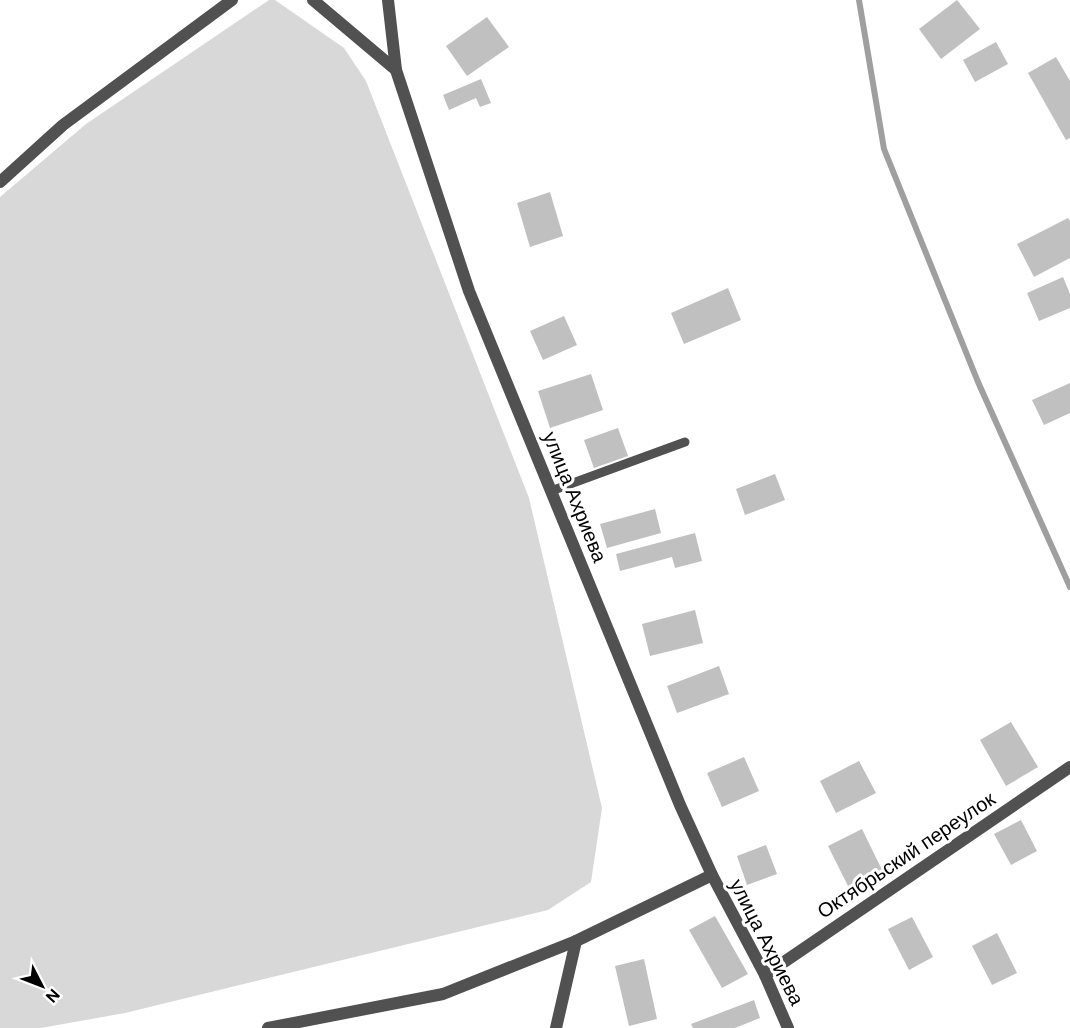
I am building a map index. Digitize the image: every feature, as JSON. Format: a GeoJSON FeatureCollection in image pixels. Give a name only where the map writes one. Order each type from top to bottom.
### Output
{"type":"FeatureCollection","features":[{"type":"Feature","properties":{"kind":"street"},"geometry":{"type":"LineString","coordinates":[[0,182],[63,125],[232,0]]}},
{"type":"Feature","properties":{"kind":"street"},"geometry":{"type":"LineString","coordinates":[[313,0],[396,70]]}},
{"type":"Feature","properties":{"kind":"street","name":"улица Ахриева"},"geometry":{"type":"LineString","coordinates":[[388,0],[396,70],[469,291],[680,805],[712,875],[765,975],[788,1028]]}},
{"type":"Feature","properties":{"kind":"street","name":"Октябрьский переулок"},"geometry":{"type":"LineString","coordinates":[[765,975],[1070,767]]}},
{"type":"Feature","properties":{"kind":"street"},"geometry":{"type":"LineString","coordinates":[[268,1028],[443,994],[576,941],[712,875]]}},
{"type":"Feature","properties":{"kind":"street"},"geometry":{"type":"LineString","coordinates":[[556,1028],[576,941]]}},
{"type":"Feature","properties":{"kind":"lane"},"geometry":{"type":"LineString","coordinates":[[551,491],[685,442]]}},
{"type":"Feature","properties":{"kind":"shaded area"},"geometry":{"type":"Polygon","coordinates":[[[269,0],[275,0],[344,48],[366,81],[529,498],[602,808],[591,882],[548,910],[125,1013],[41,1028],[0,1028],[0,197],[86,124],[269,0]]]}},
{"type":"Feature","properties":{"kind":"building"},"geometry":{"type":"Polygon","coordinates":[[[957,0],[980,29],[941,59],[919,29],[957,0]]]}},
{"type":"Feature","properties":{"kind":"building"},"geometry":{"type":"Polygon","coordinates":[[[487,17],[509,47],[467,76],[446,46],[487,17]]]}},
{"type":"Feature","properties":{"kind":"building"},"geometry":{"type":"Polygon","coordinates":[[[996,42],[1008,64],[975,82],[963,60],[996,42]]]}},
{"type":"Feature","properties":{"kind":"building"},"geometry":{"type":"Polygon","coordinates":[[[1056,57],[1070,81],[1070,138],[1066,140],[1028,73],[1056,57]]]}},
{"type":"Feature","properties":{"kind":"building"},"geometry":{"type":"Polygon","coordinates":[[[481,79],[491,103],[480,107],[476,98],[449,110],[443,95],[481,79]]]}},
{"type":"Feature","properties":{"kind":"building"},"geometry":{"type":"Polygon","coordinates":[[[550,192],[563,236],[530,247],[517,203],[550,192]]]}},
{"type":"Feature","properties":{"kind":"building"},"geometry":{"type":"Polygon","coordinates":[[[1068,218],[1070,221],[1070,258],[1034,277],[1017,244],[1068,218]]]}},
{"type":"Feature","properties":{"kind":"building"},"geometry":{"type":"Polygon","coordinates":[[[1063,277],[1070,294],[1070,308],[1039,321],[1027,293],[1063,277]]]}},
{"type":"Feature","properties":{"kind":"building"},"geometry":{"type":"Polygon","coordinates":[[[728,288],[741,320],[684,344],[671,313],[728,288]]]}},
{"type":"Feature","properties":{"kind":"building"},"geometry":{"type":"Polygon","coordinates":[[[564,316],[577,345],[543,360],[530,331],[564,316]]]}},
{"type":"Feature","properties":{"kind":"building"},"geometry":{"type":"Polygon","coordinates":[[[591,374],[603,410],[550,428],[538,391],[591,374]]]}},
{"type":"Feature","properties":{"kind":"building"},"geometry":{"type":"Polygon","coordinates":[[[1070,383],[1070,413],[1044,425],[1032,400],[1070,383]]]}},
{"type":"Feature","properties":{"kind":"building"},"geometry":{"type":"Polygon","coordinates":[[[618,428],[628,456],[594,468],[584,440],[618,428]]]}},
{"type":"Feature","properties":{"kind":"building"},"geometry":{"type":"Polygon","coordinates":[[[775,474],[785,500],[745,515],[736,489],[775,474]]]}},
{"type":"Feature","properties":{"kind":"building"},"geometry":{"type":"Polygon","coordinates":[[[655,509],[661,533],[607,548],[600,524],[655,509]]]}},
{"type":"Feature","properties":{"kind":"building"},"geometry":{"type":"Polygon","coordinates":[[[695,533],[702,561],[675,568],[672,557],[620,571],[616,554],[695,533]]]}},
{"type":"Feature","properties":{"kind":"building"},"geometry":{"type":"Polygon","coordinates":[[[695,610],[703,643],[650,656],[642,624],[695,610]]]}},
{"type":"Feature","properties":{"kind":"building"},"geometry":{"type":"Polygon","coordinates":[[[719,666],[729,694],[677,713],[667,686],[719,666]]]}},
{"type":"Feature","properties":{"kind":"building"},"geometry":{"type":"Polygon","coordinates":[[[1011,722],[1038,767],[1006,786],[980,740],[1011,722]]]}},
{"type":"Feature","properties":{"kind":"building"},"geometry":{"type":"Polygon","coordinates":[[[744,757],[759,791],[722,807],[707,773],[744,757]]]}},
{"type":"Feature","properties":{"kind":"building"},"geometry":{"type":"Polygon","coordinates":[[[859,761],[876,793],[836,813],[820,781],[859,761]]]}},
{"type":"Feature","properties":{"kind":"building"},"geometry":{"type":"Polygon","coordinates":[[[1021,820],[1037,851],[1011,865],[994,834],[1021,820]]]}},
{"type":"Feature","properties":{"kind":"building"},"geometry":{"type":"Polygon","coordinates":[[[862,829],[886,878],[853,896],[828,846],[862,829]]]}},
{"type":"Feature","properties":{"kind":"building"},"geometry":{"type":"Polygon","coordinates":[[[766,845],[777,874],[747,885],[737,856],[766,845]]]}},
{"type":"Feature","properties":{"kind":"building"},"geometry":{"type":"Polygon","coordinates":[[[715,916],[748,974],[722,988],[689,930],[715,916]]]}},
{"type":"Feature","properties":{"kind":"building"},"geometry":{"type":"Polygon","coordinates":[[[912,917],[933,957],[909,970],[888,929],[912,917]]]}},
{"type":"Feature","properties":{"kind":"building"},"geometry":{"type":"Polygon","coordinates":[[[997,933],[1017,973],[992,985],[972,946],[997,933]]]}},
{"type":"Feature","properties":{"kind":"building"},"geometry":{"type":"Polygon","coordinates":[[[644,959],[657,1019],[629,1026],[615,966],[644,959]]]}},
{"type":"Feature","properties":{"kind":"building"},"geometry":{"type":"Polygon","coordinates":[[[754,1000],[760,1018],[735,1028],[693,1028],[691,1024],[754,1000]]]}},
{"type":"Feature","properties":{"kind":"waterway"},"geometry":{"type":"LineString","coordinates":[[859,0],[884,149],[978,382],[1070,587]]}}]}
